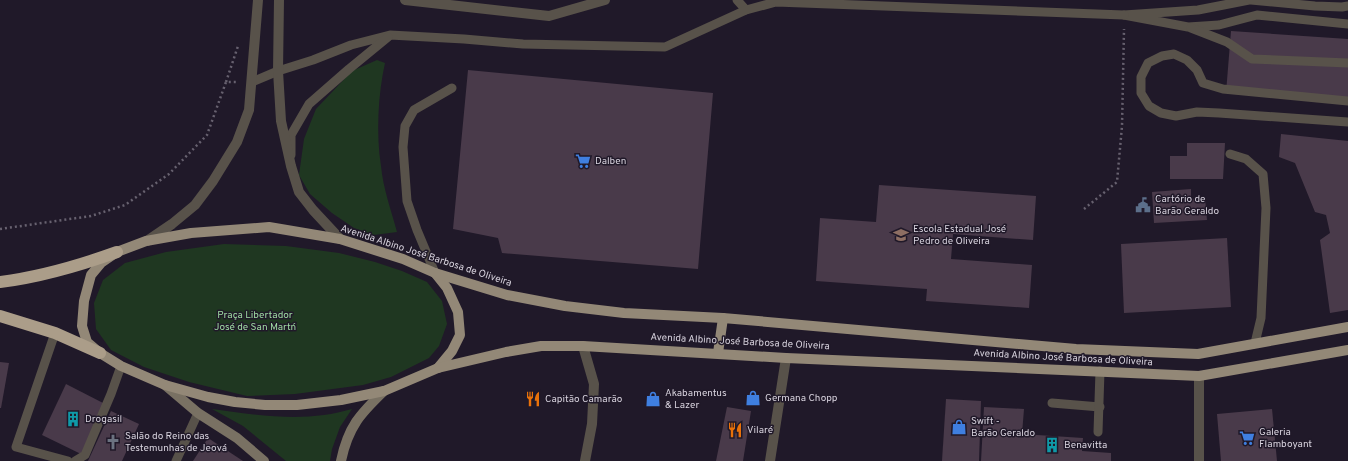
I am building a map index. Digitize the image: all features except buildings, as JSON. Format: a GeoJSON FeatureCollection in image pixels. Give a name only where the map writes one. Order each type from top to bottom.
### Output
{"type":"FeatureCollection","features":[{"type":"Feature","properties":{"kind":"highway"},"geometry":{"type":"LineString","coordinates":[[0,282],[56,272],[116,252]]}},
{"type":"Feature","properties":{"kind":"highway"},"geometry":{"type":"LineString","coordinates":[[0,316],[55,333],[100,353]]}},
{"type":"Feature","properties":{"kind":"main road","name":"Avenida Albino José Barbosa de Oliveira"},"geometry":{"type":"LineString","coordinates":[[1348,327],[1198,354],[1084,349],[722,318],[624,313],[565,306],[506,295],[435,273],[402,259],[340,240],[270,227],[190,233],[146,242],[116,252],[101,263],[91,275],[84,301],[82,326],[87,342],[100,353],[121,366],[165,385],[208,397],[235,402],[273,405],[297,405],[341,400],[384,390],[438,368],[506,352],[541,346],[583,346],[786,358],[1199,376],[1348,350]]}},
{"type":"Feature","properties":{"kind":"main road"},"geometry":{"type":"LineString","coordinates":[[435,273],[447,288],[458,312],[460,335],[452,351],[438,368]]}},
{"type":"Feature","properties":{"kind":"main road"},"geometry":{"type":"LineString","coordinates":[[718,353],[722,318]]}},
{"type":"Feature","properties":{"kind":"main road"},"geometry":{"type":"LineString","coordinates":[[165,385],[198,413],[237,438],[264,461]]}},
{"type":"Feature","properties":{"kind":"main road"},"geometry":{"type":"LineString","coordinates":[[341,461],[349,433],[364,410],[384,390]]}},
{"type":"Feature","properties":{"kind":"street"},"geometry":{"type":"LineString","coordinates":[[146,242],[172,224],[195,205],[213,181],[237,142],[249,110],[258,0]]}},
{"type":"Feature","properties":{"kind":"street"},"geometry":{"type":"LineString","coordinates":[[279,0],[278,71],[281,121],[291,166],[299,192],[312,210],[340,240]]}},
{"type":"Feature","properties":{"kind":"street"},"geometry":{"type":"LineString","coordinates":[[405,0],[549,16],[605,0]]}},
{"type":"Feature","properties":{"kind":"street"},"geometry":{"type":"LineString","coordinates":[[583,346],[594,384],[592,424],[585,461]]}},
{"type":"Feature","properties":{"kind":"street"},"geometry":{"type":"LineString","coordinates":[[770,461],[786,358]]}},
{"type":"Feature","properties":{"kind":"street"},"geometry":{"type":"LineString","coordinates":[[1199,376],[1199,461]]}},
{"type":"Feature","properties":{"kind":"lane"},"geometry":{"type":"LineString","coordinates":[[737,0],[746,10]]}},
{"type":"Feature","properties":{"kind":"lane"},"geometry":{"type":"LineString","coordinates":[[252,82],[278,71],[313,60],[351,45],[390,35],[523,44],[665,47],[746,10],[776,2],[1124,14],[1198,10],[1250,0],[1315,6],[1348,6]]}},
{"type":"Feature","properties":{"kind":"lane"},"geometry":{"type":"LineString","coordinates":[[1124,14],[1188,27],[1227,42],[1252,59],[1348,63]]}},
{"type":"Feature","properties":{"kind":"lane"},"geometry":{"type":"LineString","coordinates":[[1188,27],[1219,25],[1257,15],[1348,24]]}},
{"type":"Feature","properties":{"kind":"lane"},"geometry":{"type":"LineString","coordinates":[[291,166],[292,135],[309,104],[390,35]]}},
{"type":"Feature","properties":{"kind":"lane"},"geometry":{"type":"LineString","coordinates":[[1348,101],[1223,89],[1203,83],[1197,70],[1187,60],[1174,54],[1162,56],[1148,63],[1141,77],[1141,93],[1149,106],[1161,113],[1176,116],[1197,112],[1219,112],[1348,122]]}},
{"type":"Feature","properties":{"kind":"lane"},"geometry":{"type":"LineString","coordinates":[[435,273],[407,201],[403,147],[405,126],[414,110],[452,88]]}},
{"type":"Feature","properties":{"kind":"lane"},"geometry":{"type":"LineString","coordinates":[[1230,154],[1246,159],[1263,174],[1266,208],[1261,318],[1255,343]]}},
{"type":"Feature","properties":{"kind":"lane"},"geometry":{"type":"LineString","coordinates":[[55,333],[16,447],[68,461]]}},
{"type":"Feature","properties":{"kind":"lane"},"geometry":{"type":"LineString","coordinates":[[75,461],[85,455],[111,394],[121,366]]}},
{"type":"Feature","properties":{"kind":"lane"},"geometry":{"type":"LineString","coordinates":[[1098,432],[1100,371]]}},
{"type":"Feature","properties":{"kind":"lane"},"geometry":{"type":"LineString","coordinates":[[1052,402],[1100,407]]}},
{"type":"Feature","properties":{"kind":"lane"},"geometry":{"type":"LineString","coordinates":[[176,461],[198,413]]}},
{"type":"Feature","properties":{"kind":"path"},"geometry":{"type":"LineString","coordinates":[[1084,210],[1117,182],[1122,126],[1124,14]]}},
{"type":"Feature","properties":{"kind":"path"},"geometry":{"type":"LineString","coordinates":[[0,229],[91,216],[125,205],[169,174],[207,135],[226,82],[252,82]]}},
{"type":"Feature","properties":{"kind":"green space"},"geometry":{"type":"Polygon","coordinates":[[[377,60],[385,63],[378,114],[379,154],[382,174],[397,232],[374,235],[354,228],[332,213],[310,194],[299,175],[304,139],[316,109],[352,71],[377,60]]]}},
{"type":"Feature","properties":{"kind":"green space","name":"Praça Libertador José de San Martń"},"geometry":{"type":"Polygon","coordinates":[[[224,244],[286,246],[339,253],[375,262],[402,271],[427,282],[442,301],[447,324],[439,346],[429,358],[391,377],[363,385],[295,394],[247,396],[189,382],[144,367],[111,350],[96,329],[94,303],[103,280],[125,263],[166,252],[224,244]]]}},
{"type":"Feature","properties":{"kind":"green space"},"geometry":{"type":"Polygon","coordinates":[[[212,409],[268,416],[296,417],[327,415],[352,409],[340,427],[332,449],[330,461],[286,461],[243,426],[212,409]]]}},
{"type":"Feature","properties":{"kind":"place","name":"Dalben"},"geometry":{"type":"Point","coordinates":[583,161]}},
{"type":"Feature","properties":{"kind":"place","name":"Cartório de Barão Geraldo"},"geometry":{"type":"Point","coordinates":[1143,205]}},
{"type":"Feature","properties":{"kind":"place","name":"Escola Estadual José Pedro de Oliveira"},"geometry":{"type":"Point","coordinates":[901,235]}},
{"type":"Feature","properties":{"kind":"place","name":"Germana Chopp"},"geometry":{"type":"Point","coordinates":[753,398]}},
{"type":"Feature","properties":{"kind":"place","name":"Capitão Camarão"},"geometry":{"type":"Point","coordinates":[533,399]}},
{"type":"Feature","properties":{"kind":"place","name":"Akabamentus & Lazer"},"geometry":{"type":"Point","coordinates":[653,399]}},
{"type":"Feature","properties":{"kind":"place","name":"Drogasil"},"geometry":{"type":"Point","coordinates":[73,419]}},
{"type":"Feature","properties":{"kind":"place","name":"Swift - Barão Geraldo"},"geometry":{"type":"Point","coordinates":[959,427]}},
{"type":"Feature","properties":{"kind":"place","name":"Vilaré"},"geometry":{"type":"Point","coordinates":[735,430]}},
{"type":"Feature","properties":{"kind":"place","name":"Galeria Flamboyant"},"geometry":{"type":"Point","coordinates":[1247,438]}},
{"type":"Feature","properties":{"kind":"place","name":"Salão do Reino das Testemunhas de Jeová"},"geometry":{"type":"Point","coordinates":[113,442]}},
{"type":"Feature","properties":{"kind":"place","name":"Benavitta"},"geometry":{"type":"Point","coordinates":[1052,445]}}]}
